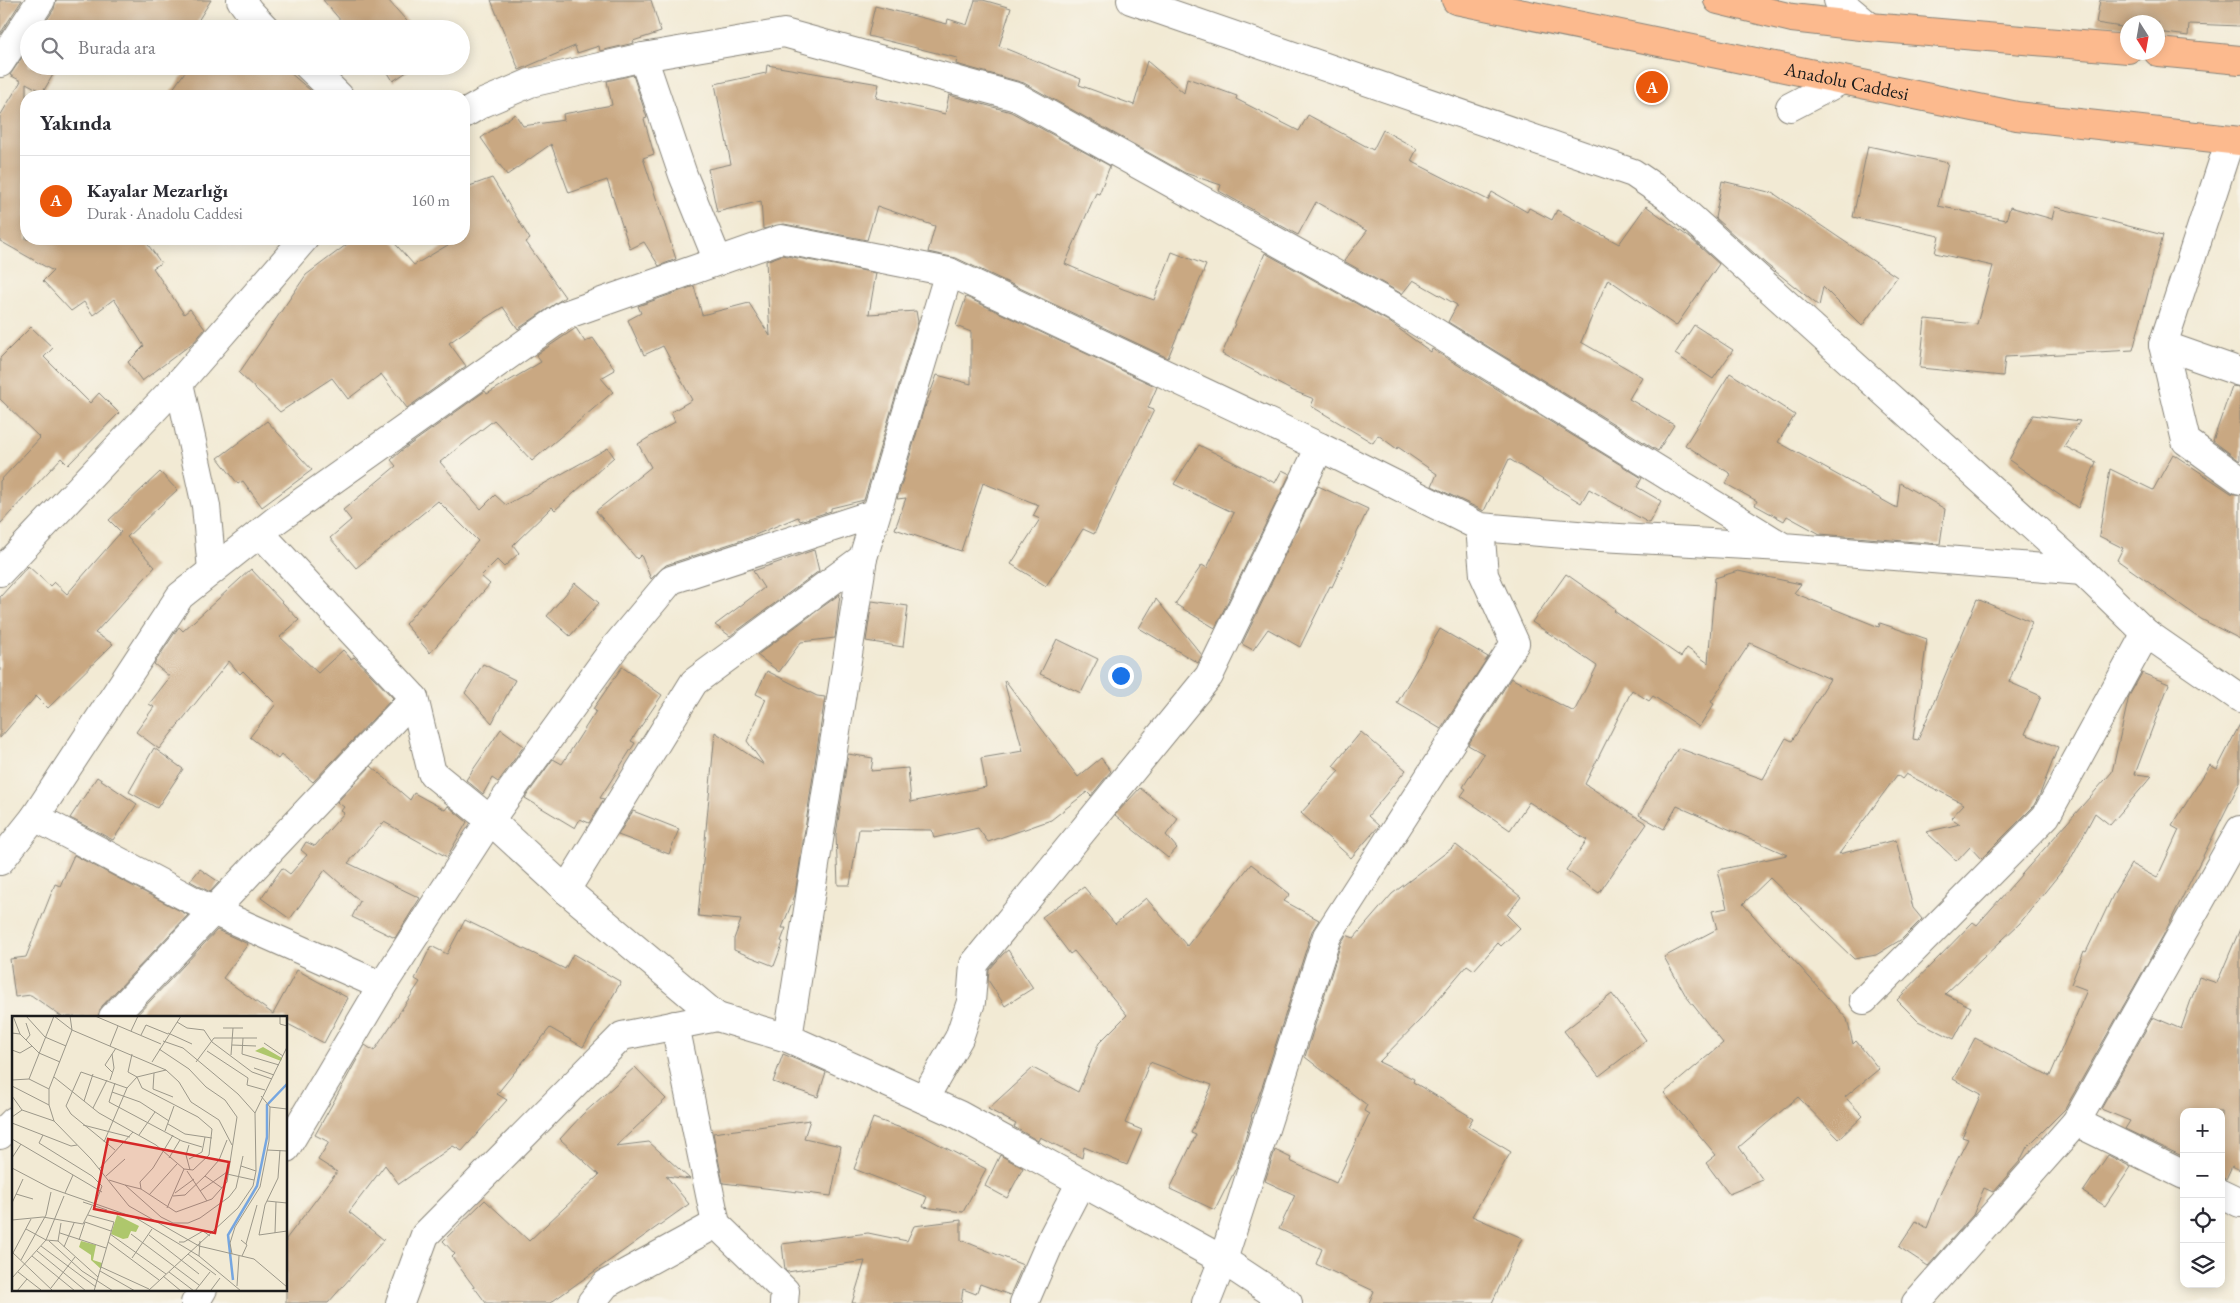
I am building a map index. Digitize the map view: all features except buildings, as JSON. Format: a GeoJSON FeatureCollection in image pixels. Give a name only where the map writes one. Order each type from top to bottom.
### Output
{"type":"FeatureCollection","features":[{"type":"Feature","properties":{"kind":"highway","name":"Anadolu Caddesi"},"geometry":{"type":"LineString","coordinates":[[1456,0],[2017,116],[2235,141]]}},
{"type":"Feature","properties":{"kind":"highway"},"geometry":{"type":"LineString","coordinates":[[1718,0],[1792,18],[1870,28],[2120,48]]}},
{"type":"Feature","properties":{"kind":"highway"},"geometry":{"type":"LineString","coordinates":[[2165,53],[2240,60]]}},
{"type":"Feature","properties":{"kind":"street"},"geometry":{"type":"LineString","coordinates":[[28,20],[41,0]]}},
{"type":"Feature","properties":{"kind":"street"},"geometry":{"type":"LineString","coordinates":[[242,0],[258,20]]}},
{"type":"Feature","properties":{"kind":"street"},"geometry":{"type":"LineString","coordinates":[[1131,0],[1633,173],[1667,196],[2082,571],[2146,633],[2240,698]]}},
{"type":"Feature","properties":{"kind":"street"},"geometry":{"type":"LineString","coordinates":[[1838,0],[1870,28]]}},
{"type":"Feature","properties":{"kind":"street"},"geometry":{"type":"LineString","coordinates":[[0,63],[20,32]]}},
{"type":"Feature","properties":{"kind":"street"},"geometry":{"type":"LineString","coordinates":[[470,111],[530,83],[643,57],[784,33],[1017,97],[1396,308],[1783,547]]}},
{"type":"Feature","properties":{"kind":"street"},"geometry":{"type":"LineString","coordinates":[[643,57],[683,175],[718,261]]}},
{"type":"Feature","properties":{"kind":"street"},"geometry":{"type":"LineString","coordinates":[[317,75],[333,90]]}},
{"type":"Feature","properties":{"kind":"street"},"geometry":{"type":"LineString","coordinates":[[1790,107],[1842,80]]}},
{"type":"Feature","properties":{"kind":"street"},"geometry":{"type":"LineString","coordinates":[[2235,141],[2163,346],[2186,441],[2240,480]]}},
{"type":"Feature","properties":{"kind":"street"},"geometry":{"type":"LineString","coordinates":[[0,861],[35,817],[180,596],[212,570],[261,534],[275,521],[565,315],[781,239],[949,272],[1320,447],[1480,527],[1601,537],[1783,547],[2082,571]]}},
{"type":"Feature","properties":{"kind":"street"},"geometry":{"type":"LineString","coordinates":[[0,572],[178,383],[299,245]]}},
{"type":"Feature","properties":{"kind":"street"},"geometry":{"type":"LineString","coordinates":[[788,1038],[863,558],[949,272]]}},
{"type":"Feature","properties":{"kind":"street"},"geometry":{"type":"LineString","coordinates":[[2163,346],[2240,372]]}},
{"type":"Feature","properties":{"kind":"street"},"geometry":{"type":"LineString","coordinates":[[178,383],[206,506],[212,570]]}},
{"type":"Feature","properties":{"kind":"street"},"geometry":{"type":"LineString","coordinates":[[924,1099],[959,1038],[971,1002],[974,964],[1209,676],[1320,447]]}},
{"type":"Feature","properties":{"kind":"street"},"geometry":{"type":"LineString","coordinates":[[288,1145],[382,986],[490,820],[616,647],[671,580],[876,513]]}},
{"type":"Feature","properties":{"kind":"street"},"geometry":{"type":"LineString","coordinates":[[1206,1303],[1223,1260],[1327,936],[1515,643],[1484,575],[1480,527]]}},
{"type":"Feature","properties":{"kind":"street"},"geometry":{"type":"LineString","coordinates":[[261,534],[414,698],[432,773],[490,820],[566,890],[718,1017],[788,1038],[959,1115],[1223,1260],[1288,1303]]}},
{"type":"Feature","properties":{"kind":"street"},"geometry":{"type":"LineString","coordinates":[[566,890],[694,682],[863,558]]}},
{"type":"Feature","properties":{"kind":"street"},"geometry":{"type":"LineString","coordinates":[[1864,1000],[2046,816],[2146,633]]}},
{"type":"Feature","properties":{"kind":"street"},"geometry":{"type":"LineString","coordinates":[[114,1016],[414,698]]}},
{"type":"Feature","properties":{"kind":"street"},"geometry":{"type":"LineString","coordinates":[[35,817],[213,911],[382,986]]}},
{"type":"Feature","properties":{"kind":"street"},"geometry":{"type":"LineString","coordinates":[[1916,1303],[2076,1122],[2240,830]]}},
{"type":"Feature","properties":{"kind":"street"},"geometry":{"type":"LineString","coordinates":[[400,1303],[425,1235],[615,1042],[622,1036],[718,1017]]}},
{"type":"Feature","properties":{"kind":"street"},"geometry":{"type":"LineString","coordinates":[[675,1026],[716,1224],[785,1291],[784,1303]]}},
{"type":"Feature","properties":{"kind":"street"},"geometry":{"type":"LineString","coordinates":[[2076,1122],[2180,1173]]}},
{"type":"Feature","properties":{"kind":"street"},"geometry":{"type":"LineString","coordinates":[[0,1135],[12,1123]]}},
{"type":"Feature","properties":{"kind":"street"},"geometry":{"type":"LineString","coordinates":[[1024,1303],[1053,1236],[1080,1182]]}},
{"type":"Feature","properties":{"kind":"street"},"geometry":{"type":"LineString","coordinates":[[2225,1196],[2240,1203]]}},
{"type":"Feature","properties":{"kind":"street"},"geometry":{"type":"LineString","coordinates":[[591,1303],[606,1284],[716,1224]]}},
{"type":"Feature","properties":{"kind":"street"},"geometry":{"type":"LineString","coordinates":[[195,1303],[202,1290]]}},
{"type":"Feature","properties":{"kind":"place","name":"Kayalar Mezarlığı"},"geometry":{"type":"Point","coordinates":[1652,87]}}]}
